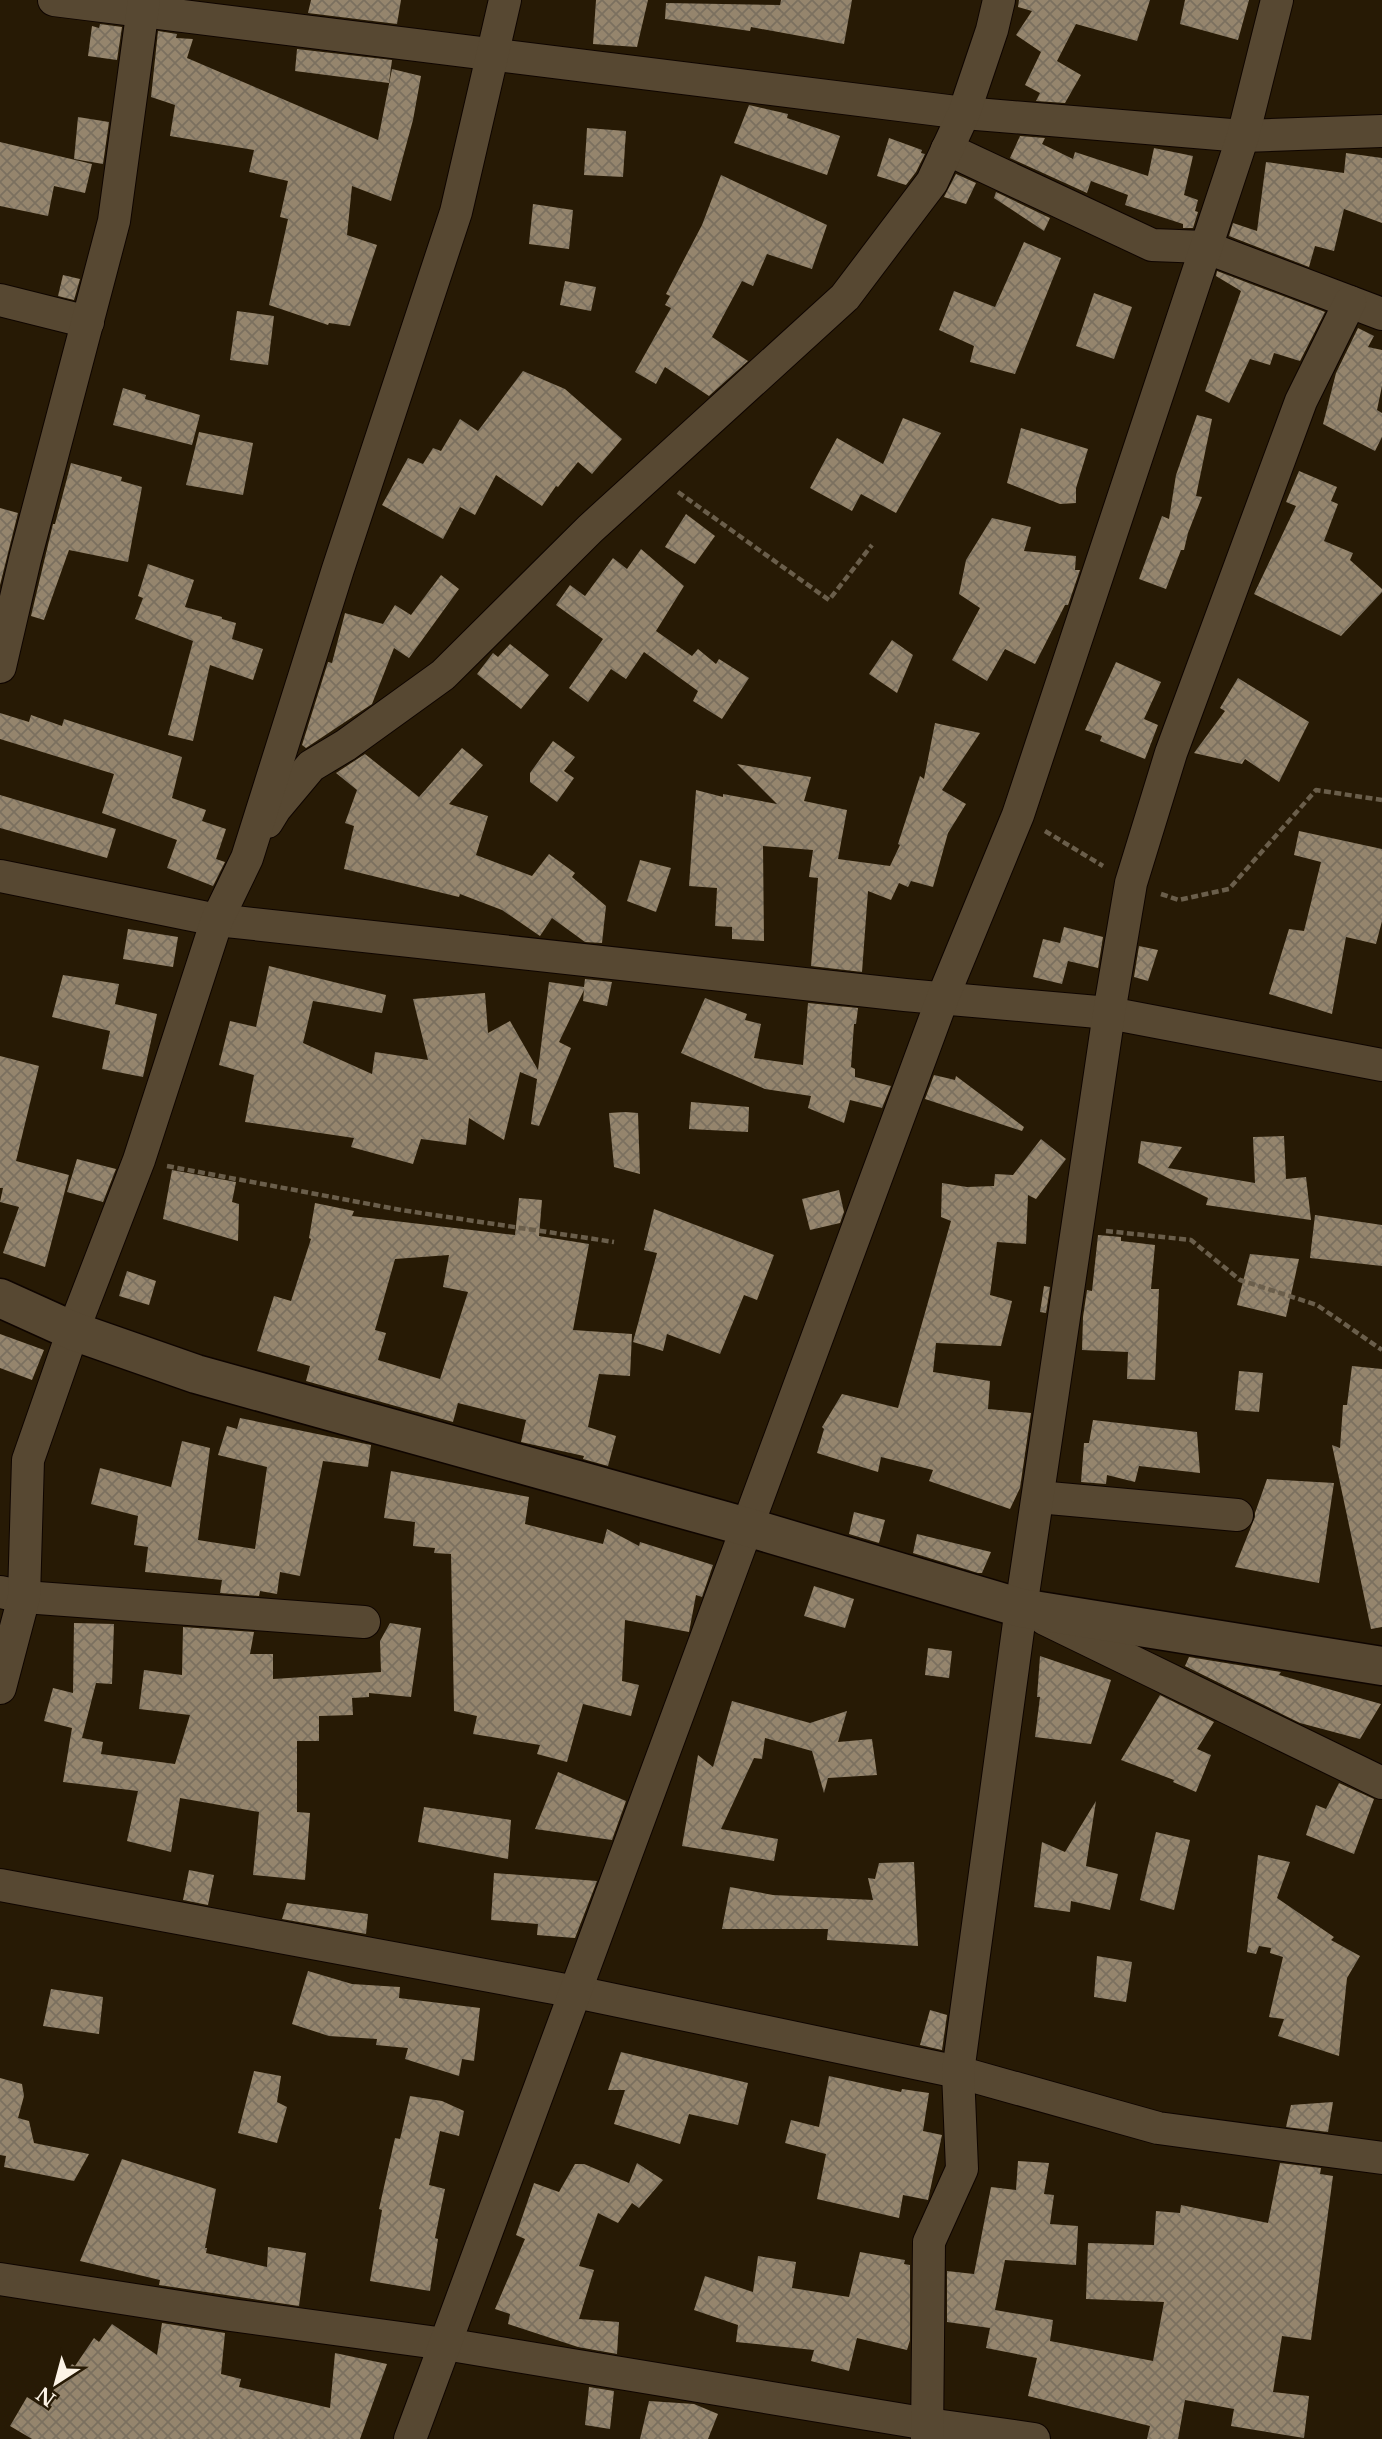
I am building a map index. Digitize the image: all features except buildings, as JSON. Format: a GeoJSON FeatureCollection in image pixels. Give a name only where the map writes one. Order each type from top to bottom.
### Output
{"type":"FeatureCollection","features":[{"type":"Feature","properties":{"kind":"street"},"geometry":{"type":"LineString","coordinates":[[54,0],[143,6],[491,55],[964,113],[1243,136],[1382,131]]}},
{"type":"Feature","properties":{"kind":"street"},"geometry":{"type":"LineString","coordinates":[[247,858],[338,569],[456,212],[505,0]]}},
{"type":"Feature","properties":{"kind":"street"},"geometry":{"type":"LineString","coordinates":[[0,1688],[28,1460],[139,1160],[217,920],[247,858],[275,809],[311,766],[346,745],[443,676],[590,529],[845,297],[932,182],[964,113],[992,30],[999,0]]}},
{"type":"Feature","properties":{"kind":"street"},"geometry":{"type":"LineString","coordinates":[[410,2439],[943,997],[1018,815],[1243,136],[1277,0]]}},
{"type":"Feature","properties":{"kind":"street"},"geometry":{"type":"LineString","coordinates":[[0,667],[25,559],[114,221],[143,6]]}},
{"type":"Feature","properties":{"kind":"street"},"geometry":{"type":"LineString","coordinates":[[947,149],[1152,245],[1206,247],[1382,314]]}},
{"type":"Feature","properties":{"kind":"street"},"geometry":{"type":"LineString","coordinates":[[0,300],[88,322]]}},
{"type":"Feature","properties":{"kind":"street"},"geometry":{"type":"LineString","coordinates":[[927,2432],[926,2310],[929,2242],[962,2169],[958,2072],[1021,1608],[1109,1013],[1131,883],[1171,753],[1301,401],[1350,302]]}},
{"type":"Feature","properties":{"kind":"street"},"geometry":{"type":"LineString","coordinates":[[0,876],[217,920],[891,993],[1109,1013],[1382,1065]]}},
{"type":"Feature","properties":{"kind":"street"},"geometry":{"type":"LineString","coordinates":[[0,1298],[74,1331],[196,1374],[747,1527],[1021,1608],[1382,1666]]}},
{"type":"Feature","properties":{"kind":"street"},"geometry":{"type":"LineString","coordinates":[[1038,1497],[1237,1515]]}},
{"type":"Feature","properties":{"kind":"street"},"geometry":{"type":"LineString","coordinates":[[12,1595],[365,1622]]}},
{"type":"Feature","properties":{"kind":"street"},"geometry":{"type":"LineString","coordinates":[[1021,1608],[1382,1783]]}},
{"type":"Feature","properties":{"kind":"street"},"geometry":{"type":"LineString","coordinates":[[0,1885],[576,1992],[958,2072],[1158,2128],[1382,2158]]}},
{"type":"Feature","properties":{"kind":"street"},"geometry":{"type":"LineString","coordinates":[[0,2279],[231,2315],[445,2343],[927,2432],[1034,2439]]}},
{"type":"Feature","properties":{"kind":"path"},"geometry":{"type":"LineString","coordinates":[[651,473],[829,600],[872,545]]}},
{"type":"Feature","properties":{"kind":"path"},"geometry":{"type":"LineString","coordinates":[[1018,815],[1131,883],[1179,900],[1229,889],[1316,790],[1382,800]]}},
{"type":"Feature","properties":{"kind":"path"},"geometry":{"type":"LineString","coordinates":[[139,1160],[401,1210],[614,1242]]}},
{"type":"Feature","properties":{"kind":"path"},"geometry":{"type":"LineString","coordinates":[[1077,1227],[1191,1240],[1240,1280],[1317,1305],[1382,1350]]}}]}
